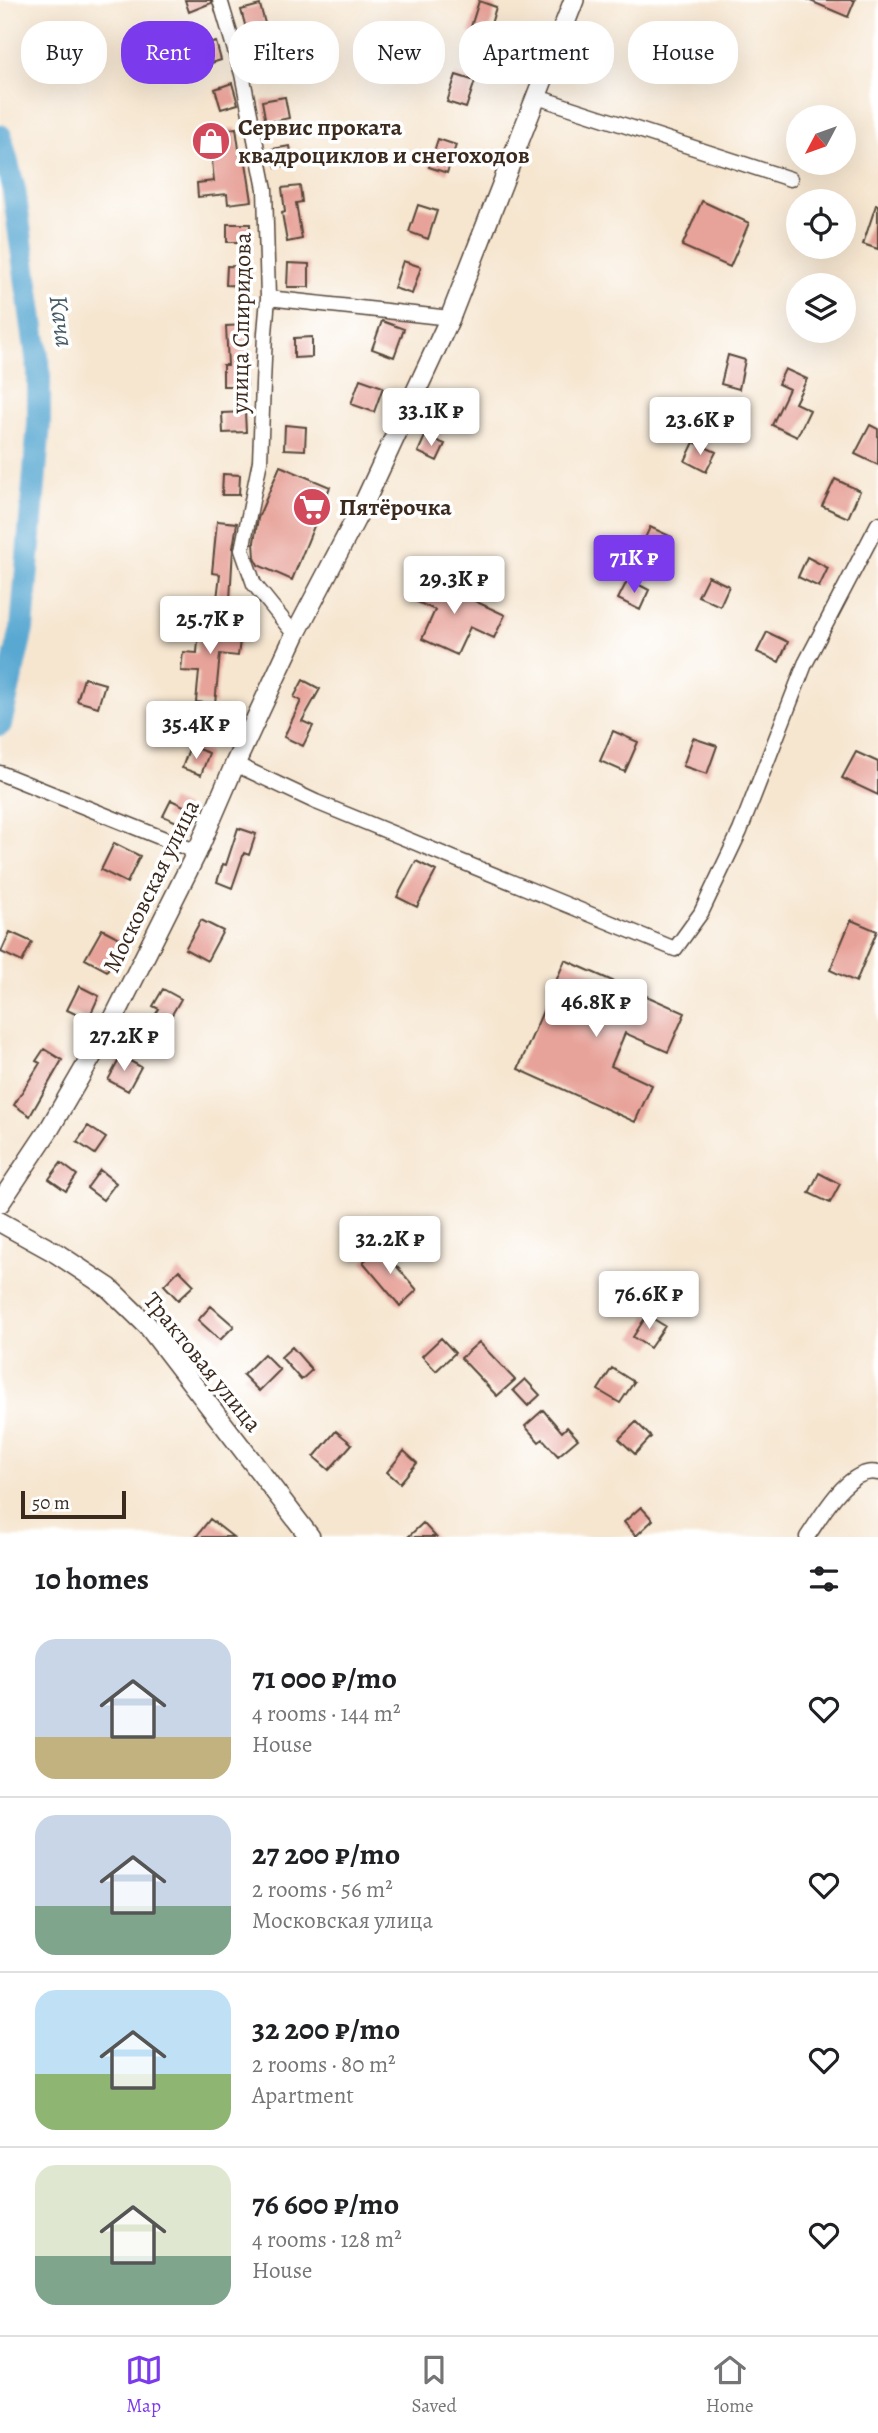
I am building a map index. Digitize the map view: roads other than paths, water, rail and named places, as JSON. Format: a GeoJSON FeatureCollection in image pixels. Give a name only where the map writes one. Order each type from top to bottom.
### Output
{"type":"FeatureCollection","features":[{"type":"Feature","properties":{"kind":"street","name":"улица Спиридова"},"geometry":{"type":"LineString","coordinates":[[220,0],[242,74],[265,189],[268,298],[260,461],[242,550],[254,584],[295,635]]}},
{"type":"Feature","properties":{"kind":"street","name":"Московская улица"},"geometry":{"type":"LineString","coordinates":[[0,1203],[50,1128],[115,1016],[197,852],[295,635],[366,499],[450,318],[574,0]]}},
{"type":"Feature","properties":{"kind":"street"},"geometry":{"type":"LineString","coordinates":[[537,97],[790,179]]}},
{"type":"Feature","properties":{"kind":"street"},"geometry":{"type":"LineString","coordinates":[[268,298],[450,318]]}},
{"type":"Feature","properties":{"kind":"street"},"geometry":{"type":"LineString","coordinates":[[235,764],[316,802],[675,949],[701,913],[740,831],[805,664],[878,524]]}},
{"type":"Feature","properties":{"kind":"street"},"geometry":{"type":"LineString","coordinates":[[1,774],[197,852]]}},
{"type":"Feature","properties":{"kind":"street","name":"Трактовая улица"},"geometry":{"type":"LineString","coordinates":[[0,1222],[56,1253],[109,1288],[148,1326],[310,1537]]}},
{"type":"Feature","properties":{"kind":"street"},"geometry":{"type":"LineString","coordinates":[[807,1537],[844,1486],[859,1475],[873,1471],[878,1473]]}},
{"type":"Feature","properties":{"kind":"waterway","name":"Кача"},"geometry":{"type":"LineString","coordinates":[[0,136],[14,190],[39,371],[39,424],[22,629],[0,724]]}},
{"type":"Feature","properties":{"kind":"place","name":"Сервис проката квадроциклов и снегоходов"},"geometry":{"type":"Point","coordinates":[211,141]}},
{"type":"Feature","properties":{"kind":"place","name":"Пятёрочка"},"geometry":{"type":"Point","coordinates":[312,507]}}]}
